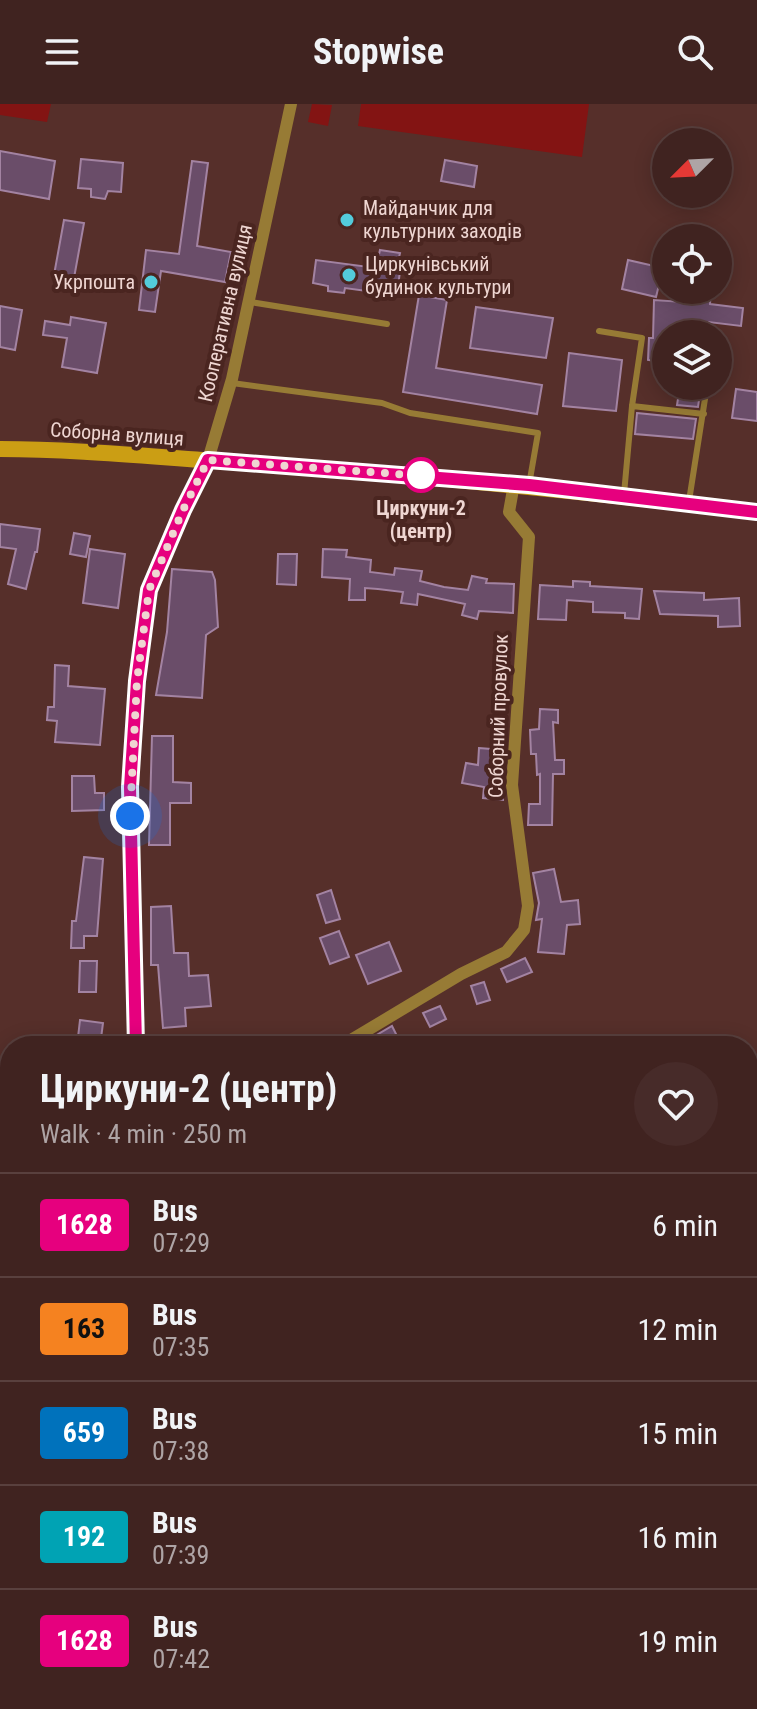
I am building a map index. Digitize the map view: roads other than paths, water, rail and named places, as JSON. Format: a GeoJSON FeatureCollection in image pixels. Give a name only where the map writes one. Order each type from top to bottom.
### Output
{"type":"FeatureCollection","features":[{"type":"Feature","properties":{"kind":"street","name":"Кооперативна вулиця"},"geometry":{"type":"LineString","coordinates":[[136,1036],[130,787],[137,681],[149,590],[208,460],[231,383],[291,104]]}},
{"type":"Feature","properties":{"kind":"street","name":"Соборна вулиця"},"geometry":{"type":"LineString","coordinates":[[0,449],[59,449],[521,484],[757,512]]}},
{"type":"Feature","properties":{"kind":"street","name":"Соборний провулок"},"geometry":{"type":"LineString","coordinates":[[358,1036],[459,975],[506,952],[524,930],[528,906],[512,785],[529,537],[509,512],[521,484]]}},
{"type":"Feature","properties":{"kind":"lane"},"geometry":{"type":"LineString","coordinates":[[250,302],[387,324]]}},
{"type":"Feature","properties":{"kind":"lane"},"geometry":{"type":"LineString","coordinates":[[599,331],[642,338],[624,497]]}},
{"type":"Feature","properties":{"kind":"lane"},"geometry":{"type":"LineString","coordinates":[[231,383],[382,403],[410,413],[538,433],[521,484]]}},
{"type":"Feature","properties":{"kind":"lane"},"geometry":{"type":"LineString","coordinates":[[688,504],[706,400]]}},
{"type":"Feature","properties":{"kind":"lane"},"geometry":{"type":"LineString","coordinates":[[632,406],[704,414]]}},
{"type":"Feature","properties":{"kind":"place","name":"Майданчик для культурних заходів"},"geometry":{"type":"Point","coordinates":[347,220]}},
{"type":"Feature","properties":{"kind":"place","name":"Циркунівський будинок культури"},"geometry":{"type":"Point","coordinates":[349,275]}},
{"type":"Feature","properties":{"kind":"place","name":"Укрпошта"},"geometry":{"type":"Point","coordinates":[151,282]}},
{"type":"Feature","properties":{"kind":"place","name":"Циркуни-2 (центр)"},"geometry":{"type":"Point","coordinates":[421,475]}}]}
